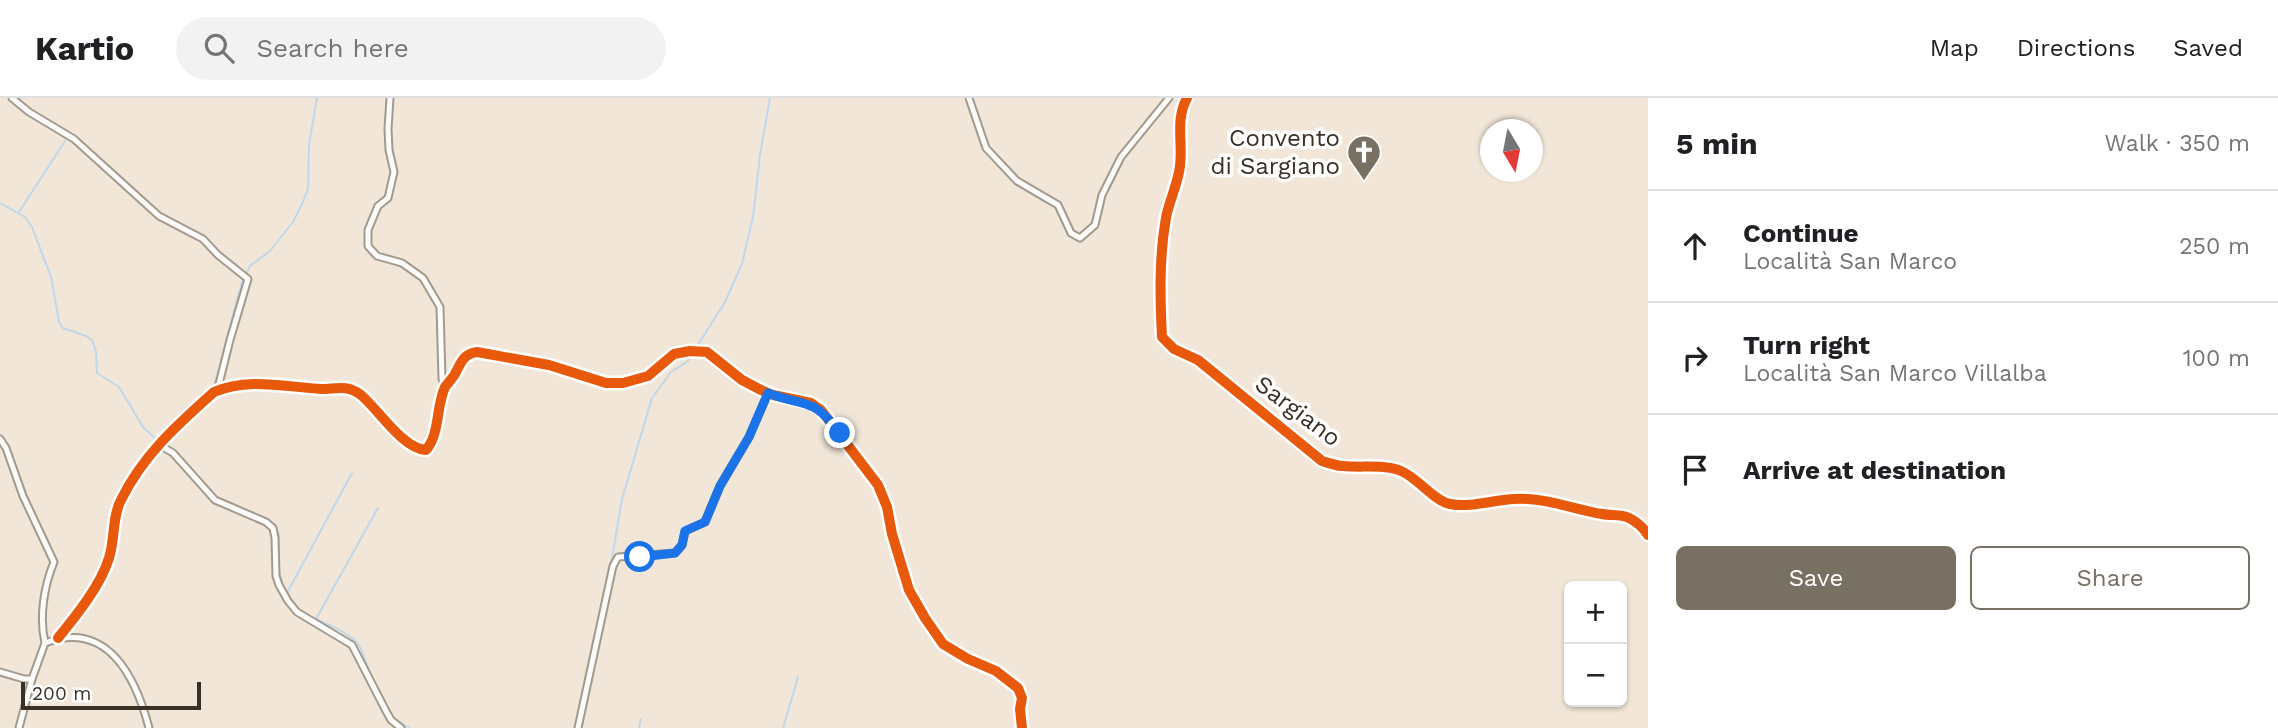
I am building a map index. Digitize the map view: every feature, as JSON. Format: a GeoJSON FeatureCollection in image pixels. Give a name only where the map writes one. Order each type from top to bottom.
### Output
{"type":"FeatureCollection","features":[{"type":"Feature","properties":{"kind":"street"},"geometry":{"type":"LineString","coordinates":[[12,98],[29,112],[74,139],[159,216],[203,239],[218,256],[246,278],[219,384],[220,389]]}},
{"type":"Feature","properties":{"kind":"street"},"geometry":{"type":"LineString","coordinates":[[390,98],[389,150],[394,172],[388,198],[378,206],[368,230],[368,246],[377,256],[402,263],[423,278],[440,307],[442,379],[445,387]]}},
{"type":"Feature","properties":{"kind":"street"},"geometry":{"type":"LineString","coordinates":[[969,98],[986,148],[1017,181],[1058,205],[1071,233],[1080,238],[1095,225],[1102,195],[1121,157],[1169,98]]}},
{"type":"Feature","properties":{"kind":"street","name":"Sargiano"},"geometry":{"type":"LineString","coordinates":[[1187,98],[1180,110],[1180,172],[1166,214],[1162,240],[1162,337],[1174,349],[1198,360],[1322,461],[1340,466],[1401,471],[1441,501],[1450,504],[1540,499],[1560,506],[1620,515],[1638,523],[1648,535]]}},
{"type":"Feature","properties":{"kind":"street"},"geometry":{"type":"LineString","coordinates":[[58,638],[105,570],[110,556],[118,504],[136,472],[159,442],[220,389],[253,384],[323,389],[333,386],[348,387],[360,394],[407,441],[420,450],[426,450],[445,387],[469,353],[477,352],[549,365],[589,380],[623,383],[648,376],[674,354],[707,352],[741,380],[768,393],[811,403],[828,416],[878,485],[887,507],[909,590],[931,627],[943,644],[996,671],[1018,688],[1022,728]]}},
{"type":"Feature","properties":{"kind":"street"},"geometry":{"type":"LineString","coordinates":[[578,728],[610,580],[618,557],[675,553],[682,545],[685,531],[705,522],[720,486],[749,437],[768,393]]}},
{"type":"Feature","properties":{"kind":"street"},"geometry":{"type":"LineString","coordinates":[[0,439],[6,448],[33,520],[54,562],[46,582],[45,643],[19,728]]}},
{"type":"Feature","properties":{"kind":"street"},"geometry":{"type":"LineString","coordinates":[[159,442],[173,453],[215,500],[248,513],[273,528],[277,581],[288,601],[297,612],[352,645],[391,720],[401,728]]}},
{"type":"Feature","properties":{"kind":"street"},"geometry":{"type":"LineString","coordinates":[[45,643],[58,638],[84,638],[98,643],[120,662],[131,677],[149,728]]}},
{"type":"Feature","properties":{"kind":"street"},"geometry":{"type":"LineString","coordinates":[[0,672],[33,679]]}},
{"type":"Feature","properties":{"kind":"waterway"},"geometry":{"type":"LineString","coordinates":[[214,387],[241,285],[250,266],[270,251],[293,222],[308,189],[309,144],[317,98]]}},
{"type":"Feature","properties":{"kind":"waterway"},"geometry":{"type":"LineString","coordinates":[[696,348],[725,302],[742,264],[753,217],[770,98]]}},
{"type":"Feature","properties":{"kind":"waterway"},"geometry":{"type":"LineString","coordinates":[[19,212],[65,141]]}},
{"type":"Feature","properties":{"kind":"waterway"},"geometry":{"type":"LineString","coordinates":[[0,203],[25,217],[32,227],[51,277],[59,322],[63,328],[92,340],[96,352],[97,373],[119,387],[143,427],[158,441]]}},
{"type":"Feature","properties":{"kind":"waterway"},"geometry":{"type":"LineString","coordinates":[[611,564],[622,499],[652,398],[671,372],[688,361],[693,353]]}},
{"type":"Feature","properties":{"kind":"waterway"},"geometry":{"type":"LineString","coordinates":[[209,399],[218,395]]}},
{"type":"Feature","properties":{"kind":"waterway"},"geometry":{"type":"LineString","coordinates":[[287,593],[352,473]]}},
{"type":"Feature","properties":{"kind":"waterway"},"geometry":{"type":"LineString","coordinates":[[316,619],[378,508]]}},
{"type":"Feature","properties":{"kind":"waterway"},"geometry":{"type":"LineString","coordinates":[[275,527],[279,534],[278,562]]}},
{"type":"Feature","properties":{"kind":"waterway"},"geometry":{"type":"LineString","coordinates":[[278,568],[284,589]]}},
{"type":"Feature","properties":{"kind":"waterway"},"geometry":{"type":"LineString","coordinates":[[311,617],[351,637],[360,647],[373,679]]}},
{"type":"Feature","properties":{"kind":"waterway"},"geometry":{"type":"LineString","coordinates":[[581,728],[598,648]]}},
{"type":"Feature","properties":{"kind":"waterway"},"geometry":{"type":"LineString","coordinates":[[783,728],[798,677]]}},
{"type":"Feature","properties":{"kind":"waterway"},"geometry":{"type":"LineString","coordinates":[[391,716],[409,728]]}},
{"type":"Feature","properties":{"kind":"waterway"},"geometry":{"type":"LineString","coordinates":[[639,728],[641,719]]}},
{"type":"Feature","properties":{"kind":"cycle path"},"geometry":{"type":"LineString","coordinates":[[1187,98],[1180,123],[1179,173],[1166,218],[1161,263],[1162,337],[1174,349],[1198,360],[1322,461],[1340,466],[1380,467],[1401,471],[1438,499],[1450,504],[1536,500],[1626,517],[1637,523],[1648,535]]}},
{"type":"Feature","properties":{"kind":"cycle path"},"geometry":{"type":"LineString","coordinates":[[58,638],[100,579],[111,551],[118,507],[130,484],[150,455],[214,392],[227,387],[253,384],[351,389],[368,401],[400,436],[417,448],[426,450],[434,436],[445,387],[463,360],[472,353],[549,365],[606,383],[623,383],[648,376],[674,354],[707,352],[742,380],[761,390],[811,403],[821,410],[878,485],[887,507],[909,590],[925,618],[943,644],[996,671],[1018,688],[1022,698],[1022,728]]}},
{"type":"Feature","properties":{"kind":"place","name":"Convento di Sargiano"},"geometry":{"type":"Point","coordinates":[1364,182]}},
{"type":"Feature","properties":{"kind":"route"},"geometry":{"type":"LineString","coordinates":[[640,557],[675,553],[682,545],[685,531],[705,522],[720,486],[749,437],[768,393],[811,403],[828,416],[840,433]]}}]}
